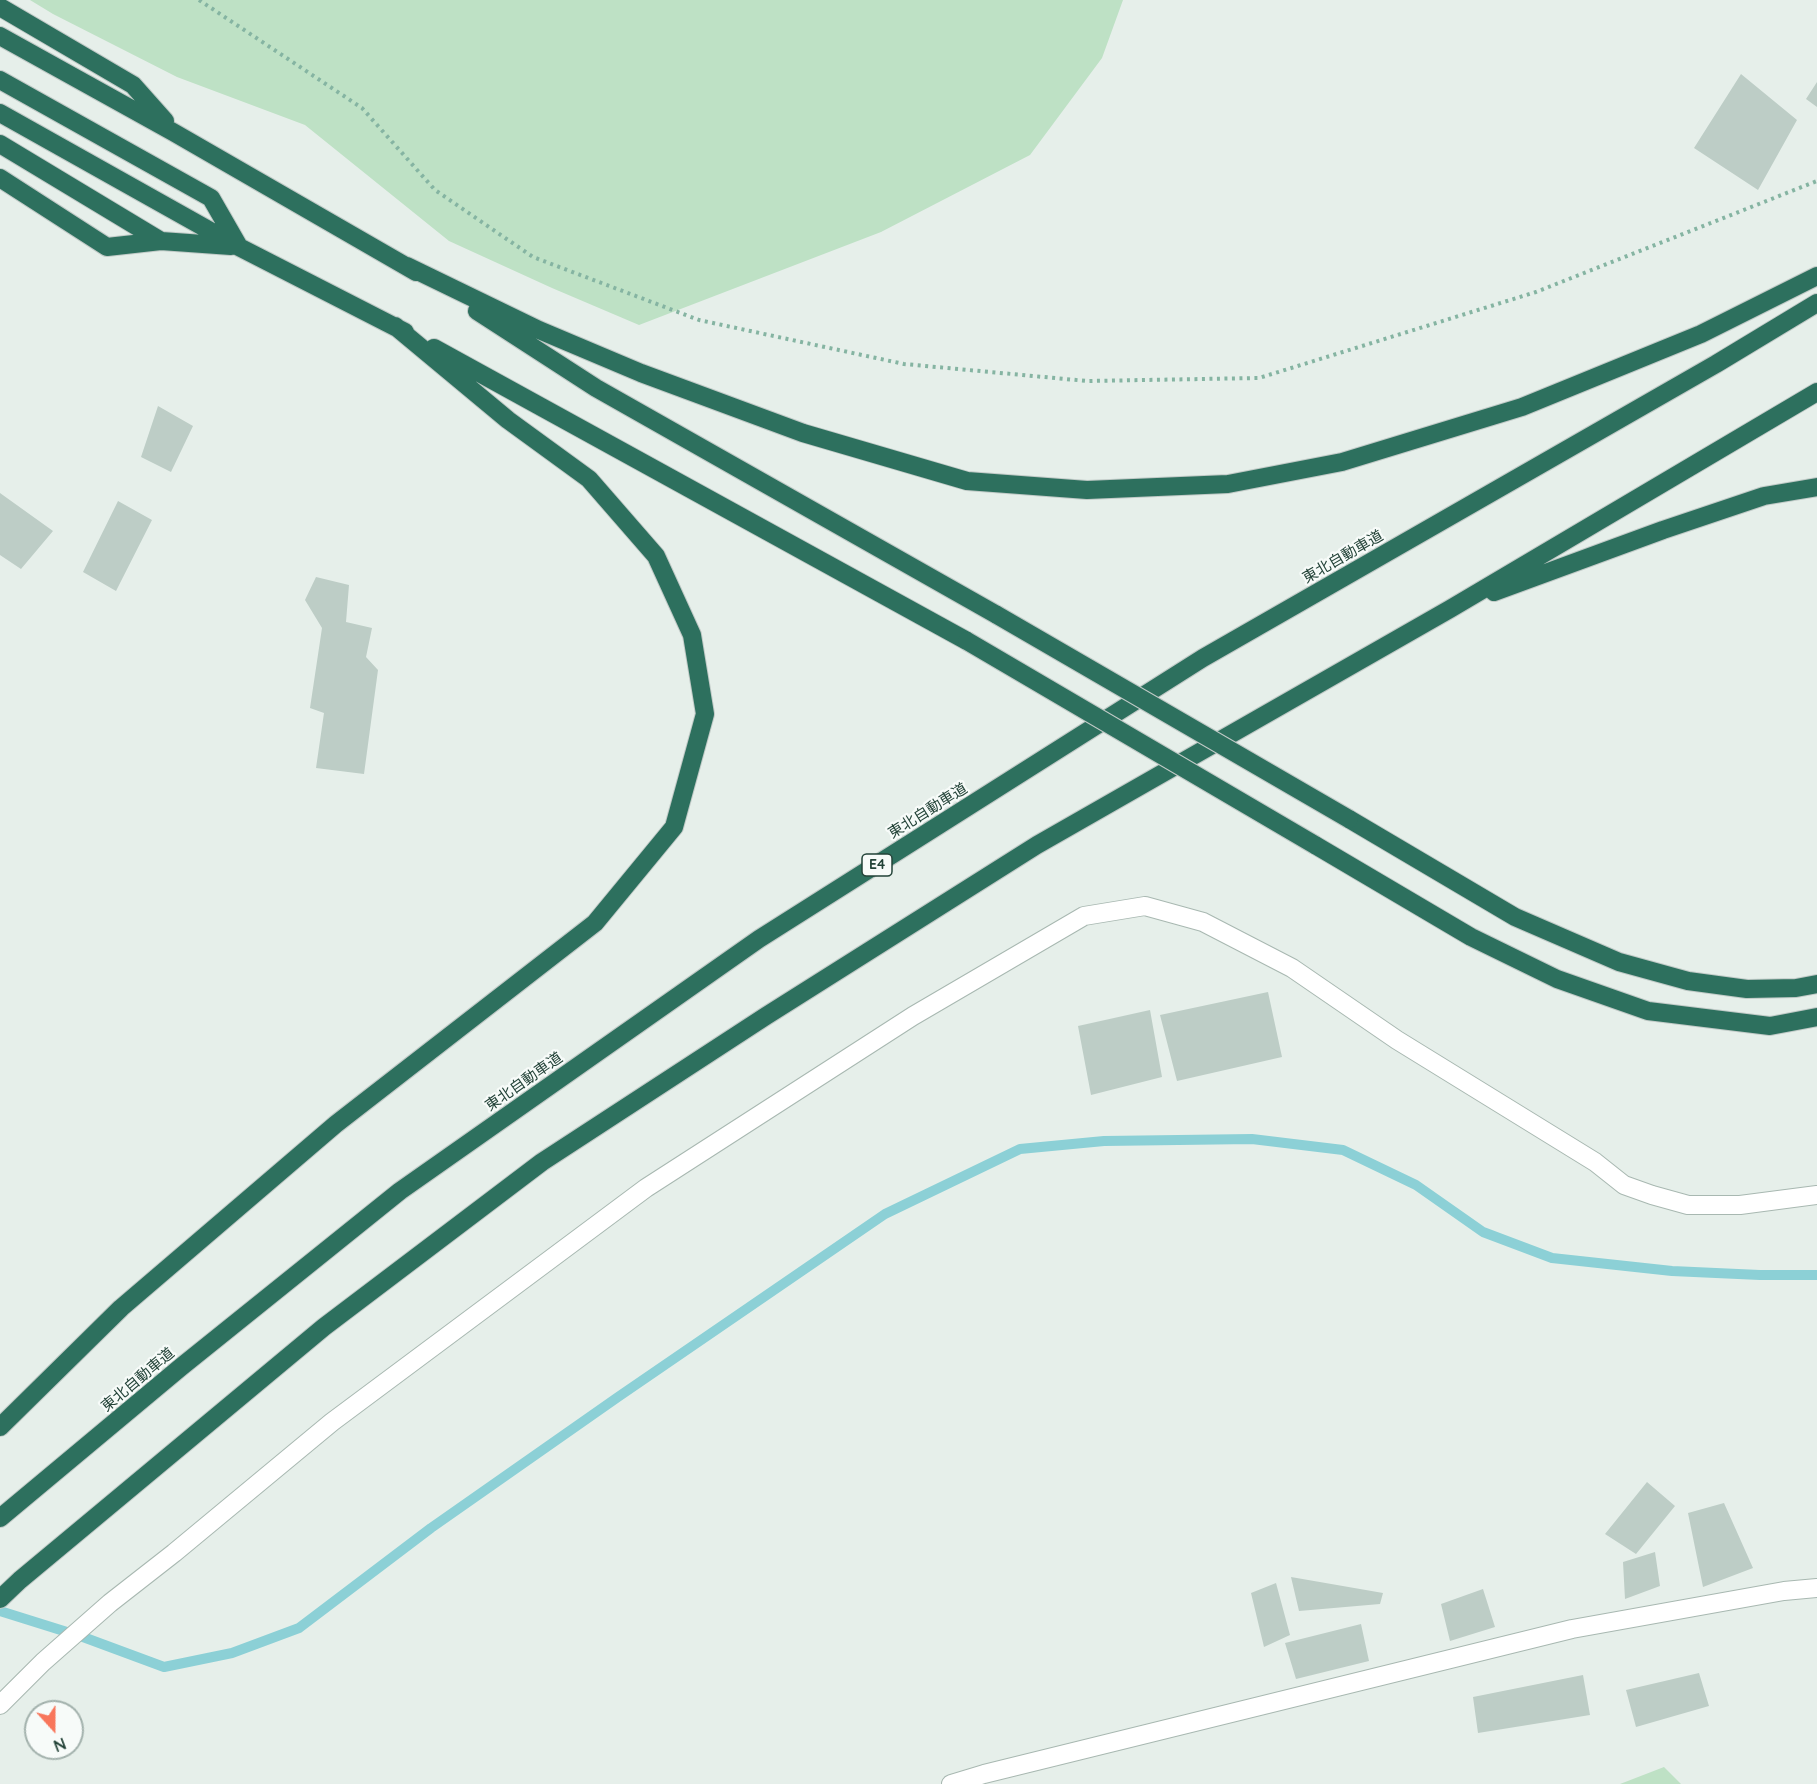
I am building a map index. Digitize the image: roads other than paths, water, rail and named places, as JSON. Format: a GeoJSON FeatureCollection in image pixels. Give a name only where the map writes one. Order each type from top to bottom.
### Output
{"type":"FeatureCollection","features":[{"type":"Feature","properties":{"kind":"highway"},"geometry":{"type":"LineString","coordinates":[[0,8],[133,85],[173,132]]}},
{"type":"Feature","properties":{"kind":"highway"},"geometry":{"type":"LineString","coordinates":[[0,36],[407,266],[596,388],[997,615],[1515,917],[1619,962],[1688,981],[1747,989],[1817,984]]}},
{"type":"Feature","properties":{"kind":"highway"},"geometry":{"type":"LineString","coordinates":[[0,80],[211,198],[239,247]]}},
{"type":"Feature","properties":{"kind":"highway"},"geometry":{"type":"LineString","coordinates":[[0,113],[239,247],[395,326],[967,642],[1481,942],[1557,979],[1648,1011],[1770,1026],[1817,1017]]}},
{"type":"Feature","properties":{"kind":"highway"},"geometry":{"type":"LineString","coordinates":[[0,144],[161,241]]}},
{"type":"Feature","properties":{"kind":"highway"},"geometry":{"type":"LineString","coordinates":[[0,178],[107,247],[161,241],[239,247]]}},
{"type":"Feature","properties":{"kind":"highway"},"geometry":{"type":"LineString","coordinates":[[407,266],[549,335],[641,373],[803,434],[968,481],[1087,490],[1228,484],[1342,462],[1522,407],[1701,334],[1817,276]]}},
{"type":"Feature","properties":{"kind":"highway","name":"東北自動車道"},"geometry":{"type":"LineString","coordinates":[[0,1518],[181,1367],[400,1191],[759,939],[1203,658],[1716,364],[1817,303]]}},
{"type":"Feature","properties":{"kind":"highway"},"geometry":{"type":"LineString","coordinates":[[0,1427],[120,1308],[336,1124],[595,923],[674,827],[705,714],[692,635],[656,556],[589,479],[508,420],[395,326]]}},
{"type":"Feature","properties":{"kind":"highway"},"geometry":{"type":"LineString","coordinates":[[0,1599],[324,1327],[542,1162],[766,1016],[1037,845],[1450,609],[1817,392]]}},
{"type":"Feature","properties":{"kind":"highway"},"geometry":{"type":"LineString","coordinates":[[1450,609],[1663,530],[1764,496],[1817,487]]}},
{"type":"Feature","properties":{"kind":"street"},"geometry":{"type":"LineString","coordinates":[[0,1705],[43,1662],[110,1603],[332,1422],[646,1188],[913,1016],[1084,916],[1145,906],[1203,922],[1292,968],[1397,1040],[1595,1162],[1624,1185],[1688,1205],[1740,1205],[1817,1195]]}},
{"type":"Feature","properties":{"kind":"street"},"geometry":{"type":"LineString","coordinates":[[951,1784],[995,1771],[1572,1629],[1784,1591],[1817,1588]]}},
{"type":"Feature","properties":{"kind":"waterway"},"geometry":{"type":"LineString","coordinates":[[0,1611],[83,1637],[164,1667],[232,1653],[299,1628],[431,1528],[885,1214],[1020,1149],[1104,1141],[1252,1139],[1343,1150],[1416,1185],[1483,1232],[1552,1258],[1672,1271],[1817,1275]]}}]}
